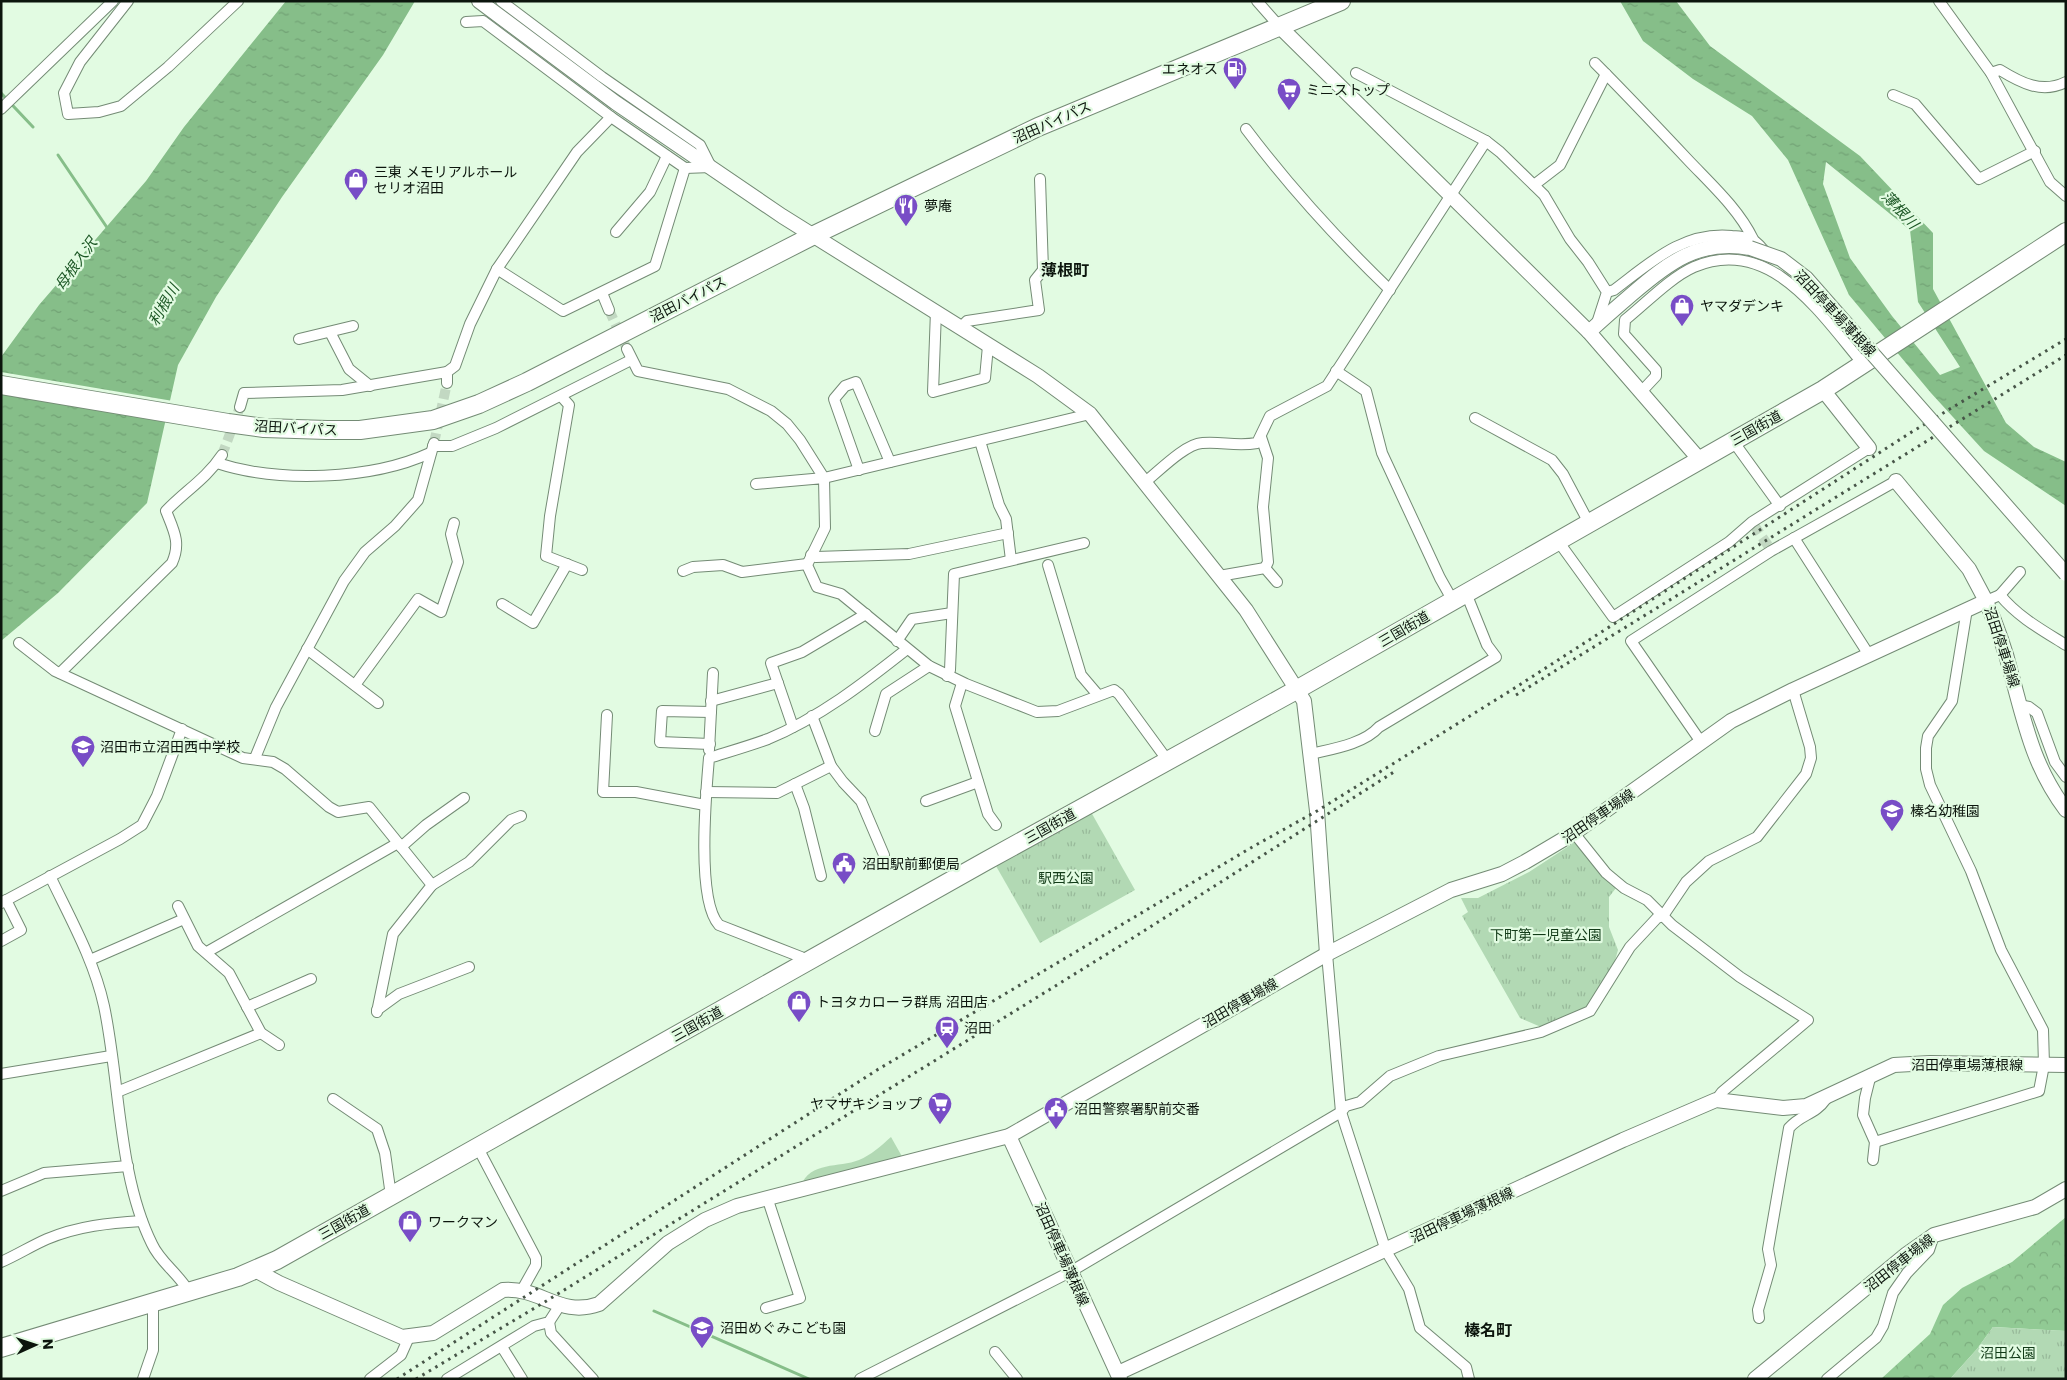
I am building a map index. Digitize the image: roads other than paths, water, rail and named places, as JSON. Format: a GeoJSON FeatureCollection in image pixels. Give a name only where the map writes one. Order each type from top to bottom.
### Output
{"type":"FeatureCollection","features":[{"type":"Feature","properties":{"kind":"highway","name":"沼田バイパス"},"geometry":{"type":"LineString","coordinates":[[1,385],[228,423],[295,429],[360,430],[414,423],[456,412],[527,382],[812,236],[1038,127],[1341,1]]}},
{"type":"Feature","properties":{"kind":"highway","name":"三国街道"},"geometry":{"type":"LineString","coordinates":[[1,1348],[189,1292],[255,1270],[478,1148],[1298,689],[1823,390],[1880,355],[2066,232]]}},
{"type":"Feature","properties":{"kind":"main road"},"geometry":{"type":"LineString","coordinates":[[479,1],[616,103],[812,236],[961,327],[1090,414],[1246,610],[1304,701],[1311,754],[1327,954]]}},
{"type":"Feature","properties":{"kind":"main road"},"geometry":{"type":"LineString","coordinates":[[1280,27],[1452,195],[1593,328],[1641,392],[1699,459]]}},
{"type":"Feature","properties":{"kind":"main road","name":"沼田停車場薄根線"},"geometry":{"type":"LineString","coordinates":[[1593,328],[1662,268],[1678,258],[1710,248],[1751,243],[1781,259],[1806,278],[2066,574]]}},
{"type":"Feature","properties":{"kind":"main road"},"geometry":{"type":"LineString","coordinates":[[1823,390],[1869,448]]}},
{"type":"Feature","properties":{"kind":"main road"},"geometry":{"type":"LineString","coordinates":[[1896,481],[1969,568],[1986,601]]}},
{"type":"Feature","properties":{"kind":"main road","name":"沼田停車場線"},"geometry":{"type":"LineString","coordinates":[[522,1290],[570,1308],[589,1307],[599,1304],[668,1243],[724,1211],[767,1197],[1009,1136],[1327,954],[1451,890],[1502,874],[1574,833],[1731,721],[1793,690],[1986,601],[2001,636],[2036,760],[2045,780],[2066,810]]}},
{"type":"Feature","properties":{"kind":"main road","name":"沼田停車場薄根線"},"geometry":{"type":"LineString","coordinates":[[1009,1136],[1117,1377],[1623,1140],[1716,1100],[1784,1108],[1806,1106],[1826,1099],[1872,1074],[1894,1065],[1930,1063],[2066,1065]]}},
{"type":"Feature","properties":{"kind":"main road","name":"沼田停車場線"},"geometry":{"type":"LineString","coordinates":[[1755,1379],[1907,1254],[1934,1235],[1949,1229],[2024,1211],[2035,1207],[2066,1189]]}},
{"type":"Feature","properties":{"kind":"main road"},"geometry":{"type":"LineString","coordinates":[[255,1270],[279,1283],[393,1333],[409,1337],[433,1333],[503,1290],[522,1290]]}},
{"type":"Feature","properties":{"kind":"street"},"geometry":{"type":"LineString","coordinates":[[1,109],[113,1]]}},
{"type":"Feature","properties":{"kind":"street"},"geometry":{"type":"LineString","coordinates":[[128,1],[80,62],[64,93],[68,114],[99,112],[121,106],[168,67],[238,1]]}},
{"type":"Feature","properties":{"kind":"street"},"geometry":{"type":"LineString","coordinates":[[466,22],[485,18],[611,117],[686,168],[712,167],[700,145],[602,77],[501,1]]}},
{"type":"Feature","properties":{"kind":"street"},"geometry":{"type":"LineString","coordinates":[[1257,1],[1280,27]]}},
{"type":"Feature","properties":{"kind":"street"},"geometry":{"type":"LineString","coordinates":[[1939,1],[1991,73],[2035,151],[2050,182],[2066,196]]}},
{"type":"Feature","properties":{"kind":"street"},"geometry":{"type":"LineString","coordinates":[[1595,63],[1667,135],[1716,189],[1746,226],[1751,243]]}},
{"type":"Feature","properties":{"kind":"street"},"geometry":{"type":"LineString","coordinates":[[1991,73],[2000,70],[2023,84],[2040,88],[2066,82]]}},
{"type":"Feature","properties":{"kind":"street"},"geometry":{"type":"LineString","coordinates":[[1356,73],[1486,142],[1500,152],[1544,195],[1570,239],[1588,262],[1607,292]]}},
{"type":"Feature","properties":{"kind":"street"},"geometry":{"type":"LineString","coordinates":[[1534,185],[1560,165],[1606,74]]}},
{"type":"Feature","properties":{"kind":"street"},"geometry":{"type":"LineString","coordinates":[[1893,95],[1915,104],[1979,179],[2035,151]]}},
{"type":"Feature","properties":{"kind":"street"},"geometry":{"type":"LineString","coordinates":[[240,407],[244,393],[342,390],[448,372],[455,366],[470,324],[497,269],[577,152],[611,117]]}},
{"type":"Feature","properties":{"kind":"street"},"geometry":{"type":"LineString","coordinates":[[1246,129],[1291,185],[1361,262],[1390,290]]}},
{"type":"Feature","properties":{"kind":"street"},"geometry":{"type":"LineString","coordinates":[[1144,483],[1190,446],[1201,443],[1239,446],[1257,443],[1270,416],[1326,386],[1486,142]]}},
{"type":"Feature","properties":{"kind":"street"},"geometry":{"type":"LineString","coordinates":[[616,232],[650,192],[668,156]]}},
{"type":"Feature","properties":{"kind":"street"},"geometry":{"type":"LineString","coordinates":[[497,269],[563,311],[655,266],[686,168]]}},
{"type":"Feature","properties":{"kind":"street"},"geometry":{"type":"LineString","coordinates":[[961,327],[967,320],[1039,310],[1035,280],[1043,270],[1040,179]]}},
{"type":"Feature","properties":{"kind":"street"},"geometry":{"type":"LineString","coordinates":[[1607,292],[1614,290],[1663,253],[1679,244],[1708,236],[1723,235],[1751,243],[1758,242],[1779,274]]}},
{"type":"Feature","properties":{"kind":"street"},"geometry":{"type":"LineString","coordinates":[[1641,392],[1656,376],[1656,370],[1624,334],[1625,320],[1695,266],[1722,260],[1753,262],[1779,274],[1790,282],[1820,313],[1864,365]]}},
{"type":"Feature","properties":{"kind":"street"},"geometry":{"type":"LineString","coordinates":[[1593,328],[1607,292]]}},
{"type":"Feature","properties":{"kind":"street"},"geometry":{"type":"LineString","coordinates":[[602,293],[608,310]]}},
{"type":"Feature","properties":{"kind":"street"},"geometry":{"type":"LineString","coordinates":[[936,311],[933,392],[985,378],[988,346]]}},
{"type":"Feature","properties":{"kind":"street"},"geometry":{"type":"LineString","coordinates":[[299,339],[353,326]]}},
{"type":"Feature","properties":{"kind":"street"},"geometry":{"type":"LineString","coordinates":[[330,332],[349,369],[370,386]]}},
{"type":"Feature","properties":{"kind":"street"},"geometry":{"type":"LineString","coordinates":[[627,349],[638,371],[728,389],[771,411],[787,424],[800,440],[824,478],[825,528],[809,559],[817,587],[841,594],[929,666],[962,683],[1037,712],[1058,710],[1114,690],[1119,694],[1168,761]]}},
{"type":"Feature","properties":{"kind":"street"},"geometry":{"type":"LineString","coordinates":[[60,673],[172,563],[178,550],[174,531],[166,511],[180,497],[196,486],[219,459],[232,468],[289,476],[333,474],[372,469],[413,460],[432,447],[452,446],[561,396],[631,360]]}},
{"type":"Feature","properties":{"kind":"street"},"geometry":{"type":"LineString","coordinates":[[1311,754],[1339,747],[1373,734],[1379,727],[1496,657],[1487,645],[1460,597],[1440,578],[1382,453],[1366,391],[1336,371]]}},
{"type":"Feature","properties":{"kind":"street"},"geometry":{"type":"LineString","coordinates":[[447,383],[448,372]]}},
{"type":"Feature","properties":{"kind":"street"},"geometry":{"type":"LineString","coordinates":[[859,470],[834,399],[844,386],[856,382],[890,462]]}},
{"type":"Feature","properties":{"kind":"street"},"geometry":{"type":"LineString","coordinates":[[561,396],[569,405],[550,516],[546,556],[582,570]]}},
{"type":"Feature","properties":{"kind":"street"},"geometry":{"type":"LineString","coordinates":[[756,484],[824,478],[1090,414]]}},
{"type":"Feature","properties":{"kind":"street"},"geometry":{"type":"LineString","coordinates":[[1475,418],[1552,460],[1563,474],[1589,523]]}},
{"type":"Feature","properties":{"kind":"street"},"geometry":{"type":"LineString","coordinates":[[1261,437],[1268,458],[1263,507],[1268,562],[1266,568]]}},
{"type":"Feature","properties":{"kind":"street"},"geometry":{"type":"LineString","coordinates":[[980,440],[999,505],[1006,520],[1011,560]]}},
{"type":"Feature","properties":{"kind":"street"},"geometry":{"type":"LineString","coordinates":[[1733,440],[1780,506]]}},
{"type":"Feature","properties":{"kind":"street"},"geometry":{"type":"LineString","coordinates":[[254,758],[276,707],[344,581],[365,552],[395,526],[418,500],[432,447]]}},
{"type":"Feature","properties":{"kind":"street"},"geometry":{"type":"LineString","coordinates":[[1558,541],[1613,617],[1869,448]]}},
{"type":"Feature","properties":{"kind":"street"},"geometry":{"type":"LineString","coordinates":[[1701,742],[1631,641],[1770,549],[1794,538],[1896,481]]}},
{"type":"Feature","properties":{"kind":"street"},"geometry":{"type":"LineString","coordinates":[[355,685],[418,599],[441,612],[458,562],[451,534],[454,522]]}},
{"type":"Feature","properties":{"kind":"street"},"geometry":{"type":"LineString","coordinates":[[683,571],[693,567],[723,565],[742,572],[816,557],[910,554],[1008,533]]}},
{"type":"Feature","properties":{"kind":"street"},"geometry":{"type":"LineString","coordinates":[[1794,538],[1869,655]]}},
{"type":"Feature","properties":{"kind":"street"},"geometry":{"type":"LineString","coordinates":[[947,676],[950,670],[954,574],[1084,543]]}},
{"type":"Feature","properties":{"kind":"street"},"geometry":{"type":"LineString","coordinates":[[502,604],[533,623],[567,564]]}},
{"type":"Feature","properties":{"kind":"street"},"geometry":{"type":"LineString","coordinates":[[1048,565],[1081,675],[1098,695]]}},
{"type":"Feature","properties":{"kind":"street"},"geometry":{"type":"LineString","coordinates":[[1219,576],[1266,568]]}},
{"type":"Feature","properties":{"kind":"street"},"geometry":{"type":"LineString","coordinates":[[1266,568],[1277,582]]}},
{"type":"Feature","properties":{"kind":"street"},"geometry":{"type":"LineString","coordinates":[[1986,601],[2000,595],[2020,572]]}},
{"type":"Feature","properties":{"kind":"street"},"geometry":{"type":"LineString","coordinates":[[2000,595],[2010,608],[2031,624],[2066,645]]}},
{"type":"Feature","properties":{"kind":"street"},"geometry":{"type":"LineString","coordinates":[[1875,1142],[2040,1091],[2044,1065],[2043,1030],[2001,950],[1971,872],[1930,784],[1926,769],[1928,736],[1952,701],[1967,609]]}},
{"type":"Feature","properties":{"kind":"street"},"geometry":{"type":"LineString","coordinates":[[897,641],[912,619],[952,613]]}},
{"type":"Feature","properties":{"kind":"street"},"geometry":{"type":"LineString","coordinates":[[792,727],[771,663],[802,652],[866,614]]}},
{"type":"Feature","properties":{"kind":"street"},"geometry":{"type":"LineString","coordinates":[[19,643],[60,673],[243,758],[273,762],[285,769],[329,807],[338,812],[368,807],[432,884]]}},
{"type":"Feature","properties":{"kind":"street"},"geometry":{"type":"LineString","coordinates":[[307,649],[378,703]]}},
{"type":"Feature","properties":{"kind":"street"},"geometry":{"type":"LineString","coordinates":[[709,758],[768,738],[812,716],[847,696],[907,649]]}},
{"type":"Feature","properties":{"kind":"street"},"geometry":{"type":"LineString","coordinates":[[875,731],[886,694],[929,666]]}},
{"type":"Feature","properties":{"kind":"street"},"geometry":{"type":"LineString","coordinates":[[712,674],[704,840],[709,901],[714,919],[719,925],[801,957],[808,962]]}},
{"type":"Feature","properties":{"kind":"street"},"geometry":{"type":"LineString","coordinates":[[710,744],[660,742],[662,711],[711,706],[778,683]]}},
{"type":"Feature","properties":{"kind":"street"},"geometry":{"type":"LineString","coordinates":[[962,683],[955,706],[988,814],[996,825]]}},
{"type":"Feature","properties":{"kind":"street"},"geometry":{"type":"LineString","coordinates":[[860,1379],[1070,1272],[1342,1112],[1346,1106],[1360,1102],[1390,1076],[1439,1056],[1541,1032],[1590,1011],[1630,947],[1657,918],[1663,916],[1686,882],[1709,861],[1757,837],[1806,774],[1811,758],[1810,747],[1793,690]]}},
{"type":"Feature","properties":{"kind":"street"},"geometry":{"type":"LineString","coordinates":[[2020,705],[2029,707],[2037,713],[2055,762],[2066,777]]}},
{"type":"Feature","properties":{"kind":"street"},"geometry":{"type":"LineString","coordinates":[[607,715],[603,792],[636,792],[706,805]]}},
{"type":"Feature","properties":{"kind":"street"},"geometry":{"type":"LineString","coordinates":[[812,716],[831,766],[860,801],[884,855]]}},
{"type":"Feature","properties":{"kind":"street"},"geometry":{"type":"LineString","coordinates":[[1,941],[21,930],[4,902],[120,839],[142,824],[157,796],[182,730]]}},
{"type":"Feature","properties":{"kind":"street"},"geometry":{"type":"LineString","coordinates":[[706,792],[776,794],[831,766]]}},
{"type":"Feature","properties":{"kind":"street"},"geometry":{"type":"LineString","coordinates":[[926,801],[978,782]]}},
{"type":"Feature","properties":{"kind":"street"},"geometry":{"type":"LineString","coordinates":[[795,784],[804,808],[821,876]]}},
{"type":"Feature","properties":{"kind":"street"},"geometry":{"type":"LineString","coordinates":[[207,952],[399,845],[464,798]]}},
{"type":"Feature","properties":{"kind":"street"},"geometry":{"type":"LineString","coordinates":[[469,967],[399,994],[377,1011],[392,934],[432,884],[469,862],[510,820],[521,816]]}},
{"type":"Feature","properties":{"kind":"street"},"geometry":{"type":"LineString","coordinates":[[1574,833],[1606,873],[1624,888],[1647,900],[1663,916],[1740,977],[1808,1020],[1722,1092],[1716,1100]]}},
{"type":"Feature","properties":{"kind":"street"},"geometry":{"type":"LineString","coordinates":[[50,876],[90,960],[104,1006],[128,1166],[142,1221],[152,1246],[182,1280],[189,1292]]}},
{"type":"Feature","properties":{"kind":"street"},"geometry":{"type":"LineString","coordinates":[[178,906],[198,946],[229,973],[260,1033],[279,1045]]}},
{"type":"Feature","properties":{"kind":"street"},"geometry":{"type":"LineString","coordinates":[[90,960],[184,919]]}},
{"type":"Feature","properties":{"kind":"street"},"geometry":{"type":"LineString","coordinates":[[1327,954],[1342,1112],[1386,1251],[1409,1289],[1420,1328],[1466,1367],[1469,1379]]}},
{"type":"Feature","properties":{"kind":"street"},"geometry":{"type":"LineString","coordinates":[[247,1007],[311,978]]}},
{"type":"Feature","properties":{"kind":"street"},"geometry":{"type":"LineString","coordinates":[[117,1092],[260,1033]]}},
{"type":"Feature","properties":{"kind":"street"},"geometry":{"type":"LineString","coordinates":[[1,1074],[111,1056]]}},
{"type":"Feature","properties":{"kind":"street"},"geometry":{"type":"LineString","coordinates":[[1872,1074],[1865,1098],[1863,1115],[1875,1142],[1874,1160]]}},
{"type":"Feature","properties":{"kind":"street"},"geometry":{"type":"LineString","coordinates":[[333,1099],[377,1129],[385,1153],[391,1196]]}},
{"type":"Feature","properties":{"kind":"street"},"geometry":{"type":"LineString","coordinates":[[1759,1318],[1758,1310],[1771,1265],[1768,1249],[1789,1128],[1795,1120],[1819,1109],[1826,1099]]}},
{"type":"Feature","properties":{"kind":"street"},"geometry":{"type":"LineString","coordinates":[[478,1148],[536,1258],[536,1265],[522,1290]]}},
{"type":"Feature","properties":{"kind":"street"},"geometry":{"type":"LineString","coordinates":[[1,1191],[44,1173],[128,1166]]}},
{"type":"Feature","properties":{"kind":"street"},"geometry":{"type":"LineString","coordinates":[[766,1308],[800,1298],[767,1197]]}},
{"type":"Feature","properties":{"kind":"street"},"geometry":{"type":"LineString","coordinates":[[1,1262],[41,1242],[77,1229],[102,1224],[142,1221]]}},
{"type":"Feature","properties":{"kind":"street"},"geometry":{"type":"LineString","coordinates":[[1827,1379],[1876,1338],[1883,1326],[1893,1293],[1907,1273],[1929,1250],[1934,1235]]}},
{"type":"Feature","properties":{"kind":"street"},"geometry":{"type":"LineString","coordinates":[[143,1379],[153,1350],[153,1303]]}},
{"type":"Feature","properties":{"kind":"street"},"geometry":{"type":"LineString","coordinates":[[450,1378],[534,1326],[549,1322],[560,1305]]}},
{"type":"Feature","properties":{"kind":"street"},"geometry":{"type":"LineString","coordinates":[[549,1322],[551,1333],[593,1379]]}},
{"type":"Feature","properties":{"kind":"street"},"geometry":{"type":"LineString","coordinates":[[370,1379],[401,1355],[409,1337]]}},
{"type":"Feature","properties":{"kind":"street"},"geometry":{"type":"LineString","coordinates":[[502,1347],[522,1379]]}},
{"type":"Feature","properties":{"kind":"street"},"geometry":{"type":"LineString","coordinates":[[995,1352],[1017,1379]]}},
{"type":"Feature","properties":{"kind":"water","name":"利根川"},"geometry":{"type":"Polygon","coordinates":[[[286,1],[415,1],[383,55],[282,197],[216,297],[178,365],[147,503],[58,593],[1,641],[1,357],[39,305],[146,181],[184,127],[286,1]]]}},
{"type":"Feature","properties":{"kind":"water","name":"薄根川"},"geometry":{"type":"Polygon","coordinates":[[[1620,1],[1676,1],[1710,46],[1860,156],[1933,233],[1933,289],[2006,423],[2034,447],[2066,462],[2066,506],[1984,451],[1931,393],[1849,295],[1788,160],[1752,116],[1693,79],[1643,41],[1620,1]],[[1826,162],[1823,184],[1850,258],[1892,316],[1940,375],[1960,367],[1918,302],[1910,230],[1826,162]]]}},
{"type":"Feature","properties":{"kind":"waterway","name":"母根入沢"},"geometry":{"type":"LineString","coordinates":[[1,93],[33,127]]}},
{"type":"Feature","properties":{"kind":"waterway","name":"母根入沢"},"geometry":{"type":"LineString","coordinates":[[58,155],[108,229]]}},
{"type":"Feature","properties":{"kind":"waterway"},"geometry":{"type":"LineString","coordinates":[[654,1311],[809,1379]]}},
{"type":"Feature","properties":{"kind":"tunnel"},"geometry":{"type":"LineString","coordinates":[[609,310],[627,349]]}},
{"type":"Feature","properties":{"kind":"tunnel"},"geometry":{"type":"LineString","coordinates":[[434,443],[447,383]]}},
{"type":"Feature","properties":{"kind":"tunnel"},"geometry":{"type":"LineString","coordinates":[[222,455],[240,407]]}},
{"type":"Feature","properties":{"kind":"tunnel"},"geometry":{"type":"LineString","coordinates":[[1754,525],[1769,547]]}},
{"type":"Feature","properties":{"kind":"railway"},"geometry":{"type":"LineString","coordinates":[[397,1379],[877,1070],[1254,846],[1317,811],[1510,691],[1910,433],[2066,339]]}},
{"type":"Feature","properties":{"kind":"railway"},"geometry":{"type":"LineString","coordinates":[[1516,695],[2066,355]]}},
{"type":"Feature","properties":{"kind":"railway"},"geometry":{"type":"LineString","coordinates":[[416,1379],[548,1300],[1128,941],[1397,770]]}},
{"type":"Feature","properties":{"kind":"place","name":"エネオス"},"geometry":{"type":"Point","coordinates":[1235,90]}},
{"type":"Feature","properties":{"kind":"place","name":"ミニストップ"},"geometry":{"type":"Point","coordinates":[1289,111]}},
{"type":"Feature","properties":{"kind":"place","name":"三東 メモリアルホール セリオ沼田"},"geometry":{"type":"Point","coordinates":[356,201]}},
{"type":"Feature","properties":{"kind":"place","name":"夢庵"},"geometry":{"type":"Point","coordinates":[906,227]}},
{"type":"Feature","properties":{"kind":"place","name":"ヤマダデンキ"},"geometry":{"type":"Point","coordinates":[1682,327]}},
{"type":"Feature","properties":{"kind":"place","name":"沼田市立沼田西中学校"},"geometry":{"type":"Point","coordinates":[83,768]}},
{"type":"Feature","properties":{"kind":"place","name":"榛名幼稚園"},"geometry":{"type":"Point","coordinates":[1892,832]}},
{"type":"Feature","properties":{"kind":"place","name":"沼田駅前郵便局"},"geometry":{"type":"Point","coordinates":[844,885]}},
{"type":"Feature","properties":{"kind":"place","name":"トヨタカローラ群馬 沼田店"},"geometry":{"type":"Point","coordinates":[799,1023]}},
{"type":"Feature","properties":{"kind":"place","name":"沼田"},"geometry":{"type":"Point","coordinates":[947,1049]}},
{"type":"Feature","properties":{"kind":"place","name":"ヤマザキショップ"},"geometry":{"type":"Point","coordinates":[940,1125]}},
{"type":"Feature","properties":{"kind":"place","name":"沼田警察署駅前交番"},"geometry":{"type":"Point","coordinates":[1056,1130]}},
{"type":"Feature","properties":{"kind":"place","name":"ワークマン"},"geometry":{"type":"Point","coordinates":[410,1243]}},
{"type":"Feature","properties":{"kind":"place","name":"沼田めぐみこども園"},"geometry":{"type":"Point","coordinates":[702,1349]}},
{"type":"Feature","properties":{"kind":"district","name":"薄根町"},"geometry":{"type":"Point","coordinates":[1065,270]}},
{"type":"Feature","properties":{"kind":"district","name":"榛名町"},"geometry":{"type":"Point","coordinates":[1488,1330]}},
{"type":"Feature","properties":{"kind":"park label","name":"駅西公園"},"geometry":{"type":"Point","coordinates":[1066,878]}},
{"type":"Feature","properties":{"kind":"park label","name":"下町第一児童公園"},"geometry":{"type":"Point","coordinates":[1546,935]}},
{"type":"Feature","properties":{"kind":"park label","name":"沼田公園"},"geometry":{"type":"Point","coordinates":[2008,1353]}}]}
